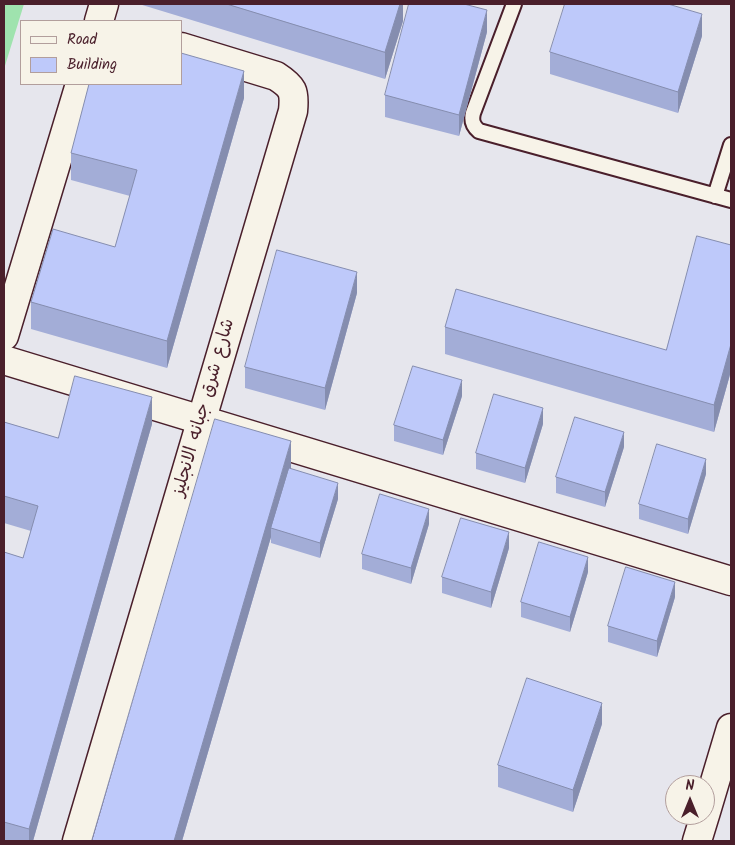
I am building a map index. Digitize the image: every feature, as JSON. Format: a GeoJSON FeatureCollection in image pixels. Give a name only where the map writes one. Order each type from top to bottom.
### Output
{"type":"FeatureCollection","features":[{"type":"Feature","properties":{"kind":"street"},"geometry":{"type":"LineString","coordinates":[[99,20],[104,4]]}},
{"type":"Feature","properties":{"kind":"street","name":"شارع شرق جبانه الانجليز"},"geometry":{"type":"LineString","coordinates":[[77,841],[293,111],[294,98],[289,85],[276,76],[182,47]]}},
{"type":"Feature","properties":{"kind":"street"},"geometry":{"type":"LineString","coordinates":[[4,336],[80,85]]}},
{"type":"Feature","properties":{"kind":"street"},"geometry":{"type":"LineString","coordinates":[[4,360],[731,581]]}},
{"type":"Feature","properties":{"kind":"street"},"geometry":{"type":"LineString","coordinates":[[715,782],[731,728]]}},
{"type":"Feature","properties":{"kind":"street"},"geometry":{"type":"LineString","coordinates":[[697,841],[702,825]]}},
{"type":"Feature","properties":{"kind":"lane"},"geometry":{"type":"LineString","coordinates":[[514,4],[473,113],[475,128],[479,131],[731,200]]}},
{"type":"Feature","properties":{"kind":"lane"},"geometry":{"type":"LineString","coordinates":[[715,196],[731,145]]}},
{"type":"Feature","properties":{"kind":"green space"},"geometry":{"type":"Polygon","coordinates":[[[4,4],[24,4],[4,69],[4,4]]]}},
{"type":"Feature","properties":{"kind":"building"},"geometry":{"type":"Polygon","coordinates":[[[227,4],[400,4],[385,52],[227,4]]]}},
{"type":"Feature","properties":{"kind":"building"},"geometry":{"type":"Polygon","coordinates":[[[409,4],[464,4],[487,10],[459,115],[385,95],[409,4]]]}},
{"type":"Feature","properties":{"kind":"building"},"geometry":{"type":"Polygon","coordinates":[[[565,4],[668,4],[702,14],[678,92],[550,52],[565,4]]]}},
{"type":"Feature","properties":{"kind":"building"},"geometry":{"type":"Polygon","coordinates":[[[182,53],[244,71],[167,341],[31,302],[53,229],[115,247],[137,170],[71,153],[89,85],[182,85],[182,53]]]}},
{"type":"Feature","properties":{"kind":"building"},"geometry":{"type":"Polygon","coordinates":[[[697,236],[731,245],[731,344],[714,405],[445,327],[456,289],[666,350],[697,236]]]}},
{"type":"Feature","properties":{"kind":"building"},"geometry":{"type":"Polygon","coordinates":[[[277,250],[357,272],[325,388],[245,367],[277,250]]]}},
{"type":"Feature","properties":{"kind":"building"},"geometry":{"type":"Polygon","coordinates":[[[413,366],[462,380],[443,440],[394,425],[413,366]]]}},
{"type":"Feature","properties":{"kind":"building"},"geometry":{"type":"Polygon","coordinates":[[[75,376],[152,397],[29,829],[4,822],[4,552],[23,558],[38,506],[4,496],[4,422],[58,438],[75,376]]]}},
{"type":"Feature","properties":{"kind":"building"},"geometry":{"type":"Polygon","coordinates":[[[494,394],[543,408],[525,468],[476,453],[494,394]]]}},
{"type":"Feature","properties":{"kind":"building"},"geometry":{"type":"Polygon","coordinates":[[[575,417],[624,432],[605,492],[556,477],[575,417]]]}},
{"type":"Feature","properties":{"kind":"building"},"geometry":{"type":"Polygon","coordinates":[[[215,419],[291,441],[174,841],[92,841],[215,419]]]}},
{"type":"Feature","properties":{"kind":"building"},"geometry":{"type":"Polygon","coordinates":[[[657,444],[706,459],[688,519],[639,504],[657,444]]]}},
{"type":"Feature","properties":{"kind":"building"},"geometry":{"type":"Polygon","coordinates":[[[289,468],[338,483],[320,543],[271,528],[289,468]]]}},
{"type":"Feature","properties":{"kind":"building"},"geometry":{"type":"Polygon","coordinates":[[[380,494],[429,509],[411,568],[362,554],[380,494]]]}},
{"type":"Feature","properties":{"kind":"building"},"geometry":{"type":"Polygon","coordinates":[[[461,518],[509,532],[491,592],[442,577],[461,518]]]}},
{"type":"Feature","properties":{"kind":"building"},"geometry":{"type":"Polygon","coordinates":[[[539,542],[588,557],[570,617],[521,602],[539,542]]]}},
{"type":"Feature","properties":{"kind":"building"},"geometry":{"type":"Polygon","coordinates":[[[626,567],[675,582],[657,641],[608,626],[626,567]]]}},
{"type":"Feature","properties":{"kind":"building"},"geometry":{"type":"Polygon","coordinates":[[[527,678],[602,703],[573,790],[498,765],[527,678]]]}}]}
